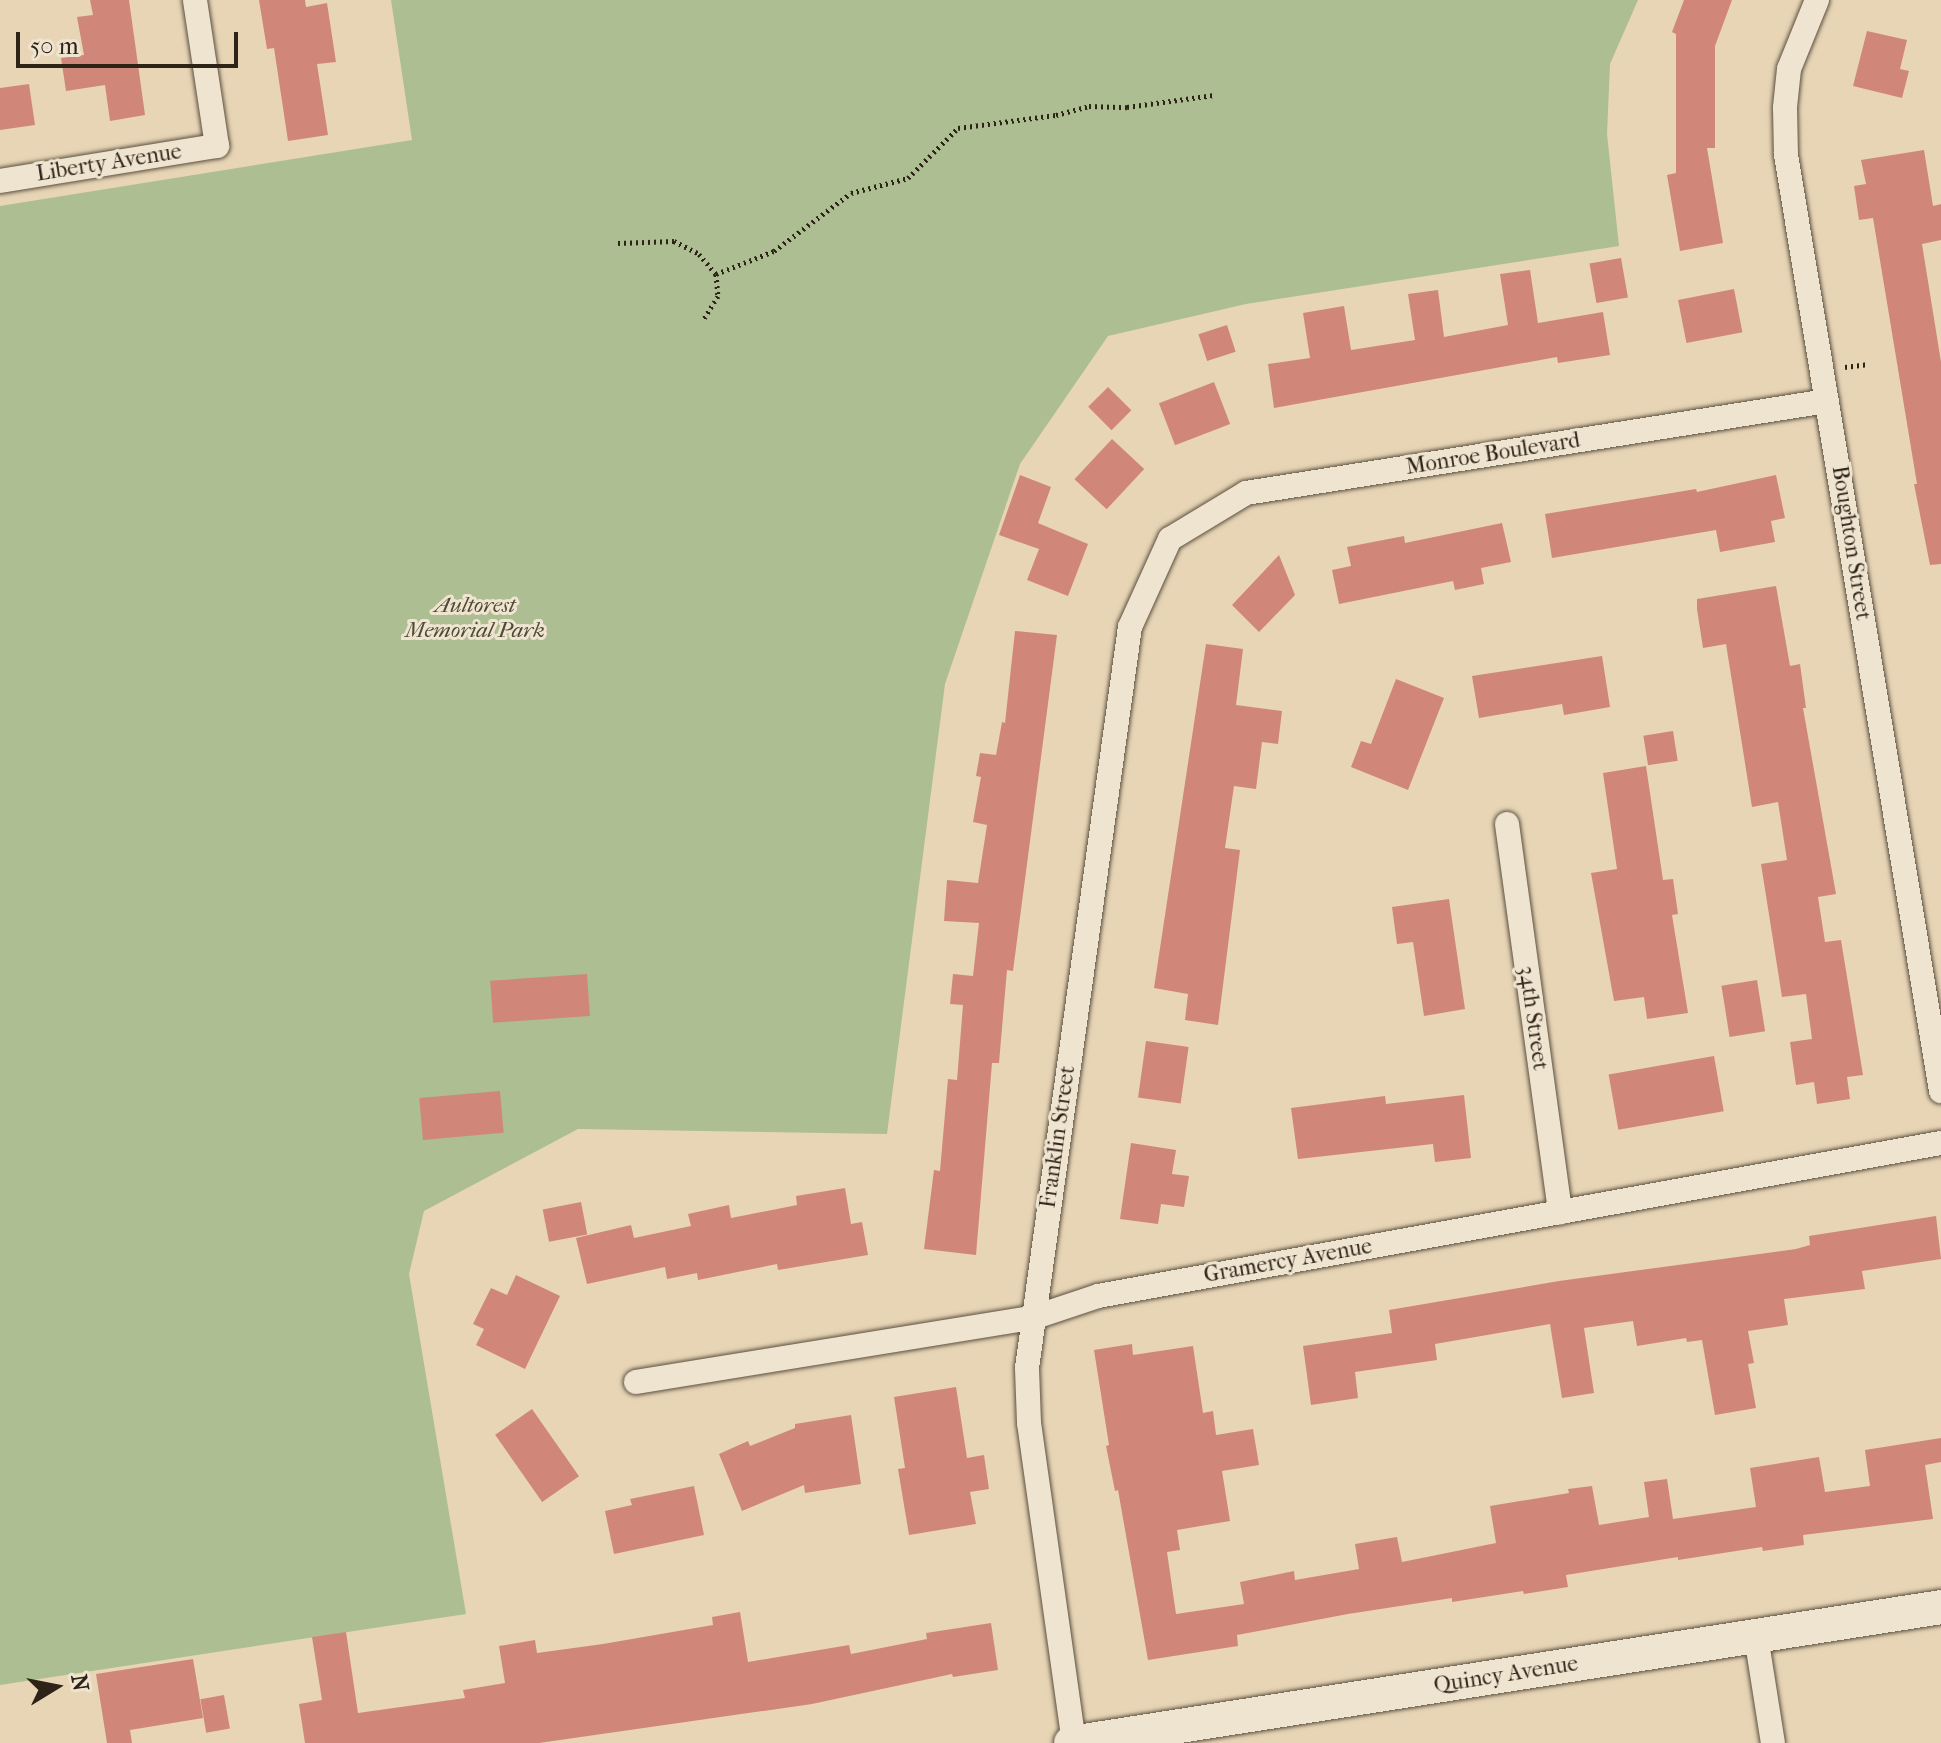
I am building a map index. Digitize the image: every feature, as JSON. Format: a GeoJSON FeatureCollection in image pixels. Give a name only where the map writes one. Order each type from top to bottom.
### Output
{"type":"FeatureCollection","features":[{"type":"Feature","properties":{"kind":"street","name":"Liberty Avenue"},"geometry":{"type":"LineString","coordinates":[[0,181],[217,146],[195,0]]}},
{"type":"Feature","properties":{"kind":"street","name":"Boughton Street"},"geometry":{"type":"LineString","coordinates":[[1817,0],[1789,69],[1785,108],[1786,155],[1941,1091]]}},
{"type":"Feature","properties":{"kind":"street","name":"Monroe Boulevard"},"geometry":{"type":"LineString","coordinates":[[1170,539],[1246,493],[1827,401]]}},
{"type":"Feature","properties":{"kind":"street","name":"Franklin Street"},"geometry":{"type":"LineString","coordinates":[[1073,1743],[1029,1423],[1027,1368],[1130,627],[1170,539]]}},
{"type":"Feature","properties":{"kind":"street","name":"34th Street"},"geometry":{"type":"LineString","coordinates":[[1507,824],[1560,1212]]}},
{"type":"Feature","properties":{"kind":"street","name":"Gramercy Avenue"},"geometry":{"type":"LineString","coordinates":[[636,1382],[1032,1318],[1098,1296],[1941,1143]]}},
{"type":"Feature","properties":{"kind":"street","name":"Quincy Avenue"},"geometry":{"type":"LineString","coordinates":[[1073,1743],[1941,1607]]}},
{"type":"Feature","properties":{"kind":"street"},"geometry":{"type":"LineString","coordinates":[[1756,1636],[1773,1743]]}},
{"type":"Feature","properties":{"kind":"path"},"geometry":{"type":"LineString","coordinates":[[716,274],[774,251],[851,193],[908,178],[958,128],[1056,115],[1089,106],[1127,107],[1214,95]]}},
{"type":"Feature","properties":{"kind":"path"},"geometry":{"type":"LineString","coordinates":[[618,243],[674,241],[699,254],[716,274],[718,296],[703,320]]}},
{"type":"Feature","properties":{"kind":"green space","name":"Aultorest Memorial Park"},"geometry":{"type":"Polygon","coordinates":[[[391,0],[1638,0],[1610,64],[1607,134],[1619,246],[1246,304],[1108,336],[1020,464],[945,684],[887,1134],[578,1129],[424,1211],[409,1274],[466,1614],[0,1685],[0,206],[412,140],[391,0]]]}},
{"type":"Feature","properties":{"kind":"building"},"geometry":{"type":"Polygon","coordinates":[[[90,0],[129,0],[145,115],[110,121],[105,85],[66,91],[61,58],[84,55],[77,17],[93,15],[90,0]]]}},
{"type":"Feature","properties":{"kind":"building"},"geometry":{"type":"Polygon","coordinates":[[[259,0],[305,0],[306,7],[327,3],[336,62],[317,64],[328,135],[288,141],[274,48],[267,49],[259,0]]]}},
{"type":"Feature","properties":{"kind":"building"},"geometry":{"type":"Polygon","coordinates":[[[1684,0],[1732,0],[1715,46],[1715,148],[1707,148],[1723,243],[1680,251],[1667,175],[1676,173],[1676,34],[1672,32],[1684,0]]]}},
{"type":"Feature","properties":{"kind":"building"},"geometry":{"type":"Polygon","coordinates":[[[1867,31],[1907,40],[1900,69],[1909,71],[1902,98],[1853,86],[1867,31]]]}},
{"type":"Feature","properties":{"kind":"building"},"geometry":{"type":"Polygon","coordinates":[[[29,84],[35,125],[0,130],[0,88],[29,84]]]}},
{"type":"Feature","properties":{"kind":"building"},"geometry":{"type":"Polygon","coordinates":[[[1924,150],[1933,206],[1941,204],[1941,240],[1922,244],[1941,362],[1941,564],[1930,565],[1914,484],[1917,484],[1873,218],[1859,220],[1854,186],[1866,184],[1861,160],[1924,150]]]}},
{"type":"Feature","properties":{"kind":"building"},"geometry":{"type":"Polygon","coordinates":[[[1621,258],[1628,297],[1596,303],[1589,264],[1621,258]]]}},
{"type":"Feature","properties":{"kind":"building"},"geometry":{"type":"Polygon","coordinates":[[[1530,270],[1538,323],[1603,312],[1610,355],[1558,363],[1557,357],[1274,408],[1268,364],[1310,358],[1303,313],[1344,306],[1351,350],[1415,340],[1408,294],[1438,290],[1444,337],[1508,325],[1500,274],[1530,270]]]}},
{"type":"Feature","properties":{"kind":"building"},"geometry":{"type":"Polygon","coordinates":[[[1734,289],[1742,332],[1686,343],[1678,300],[1734,289]]]}},
{"type":"Feature","properties":{"kind":"building"},"geometry":{"type":"Polygon","coordinates":[[[1227,325],[1236,352],[1207,361],[1198,334],[1227,325]]]}},
{"type":"Feature","properties":{"kind":"building"},"geometry":{"type":"Polygon","coordinates":[[[1214,382],[1230,424],[1175,445],[1159,403],[1214,382]]]}},
{"type":"Feature","properties":{"kind":"building"},"geometry":{"type":"Polygon","coordinates":[[[1108,387],[1131,410],[1112,430],[1088,407],[1108,387]]]}},
{"type":"Feature","properties":{"kind":"building"},"geometry":{"type":"Polygon","coordinates":[[[1112,439],[1144,469],[1107,509],[1074,479],[1112,439]]]}},
{"type":"Feature","properties":{"kind":"building"},"geometry":{"type":"Polygon","coordinates":[[[1020,475],[1051,487],[1038,523],[1088,544],[1068,596],[1027,580],[1039,549],[999,535],[1020,475]]]}},
{"type":"Feature","properties":{"kind":"building"},"geometry":{"type":"Polygon","coordinates":[[[1776,475],[1785,518],[1771,521],[1775,542],[1720,552],[1716,530],[1552,558],[1545,514],[1696,489],[1697,492],[1776,475]]]}},
{"type":"Feature","properties":{"kind":"building"},"geometry":{"type":"Polygon","coordinates":[[[1502,523],[1511,562],[1481,568],[1484,584],[1455,590],[1453,581],[1339,604],[1332,570],[1351,566],[1347,547],[1404,536],[1405,543],[1502,523]]]}},
{"type":"Feature","properties":{"kind":"building"},"geometry":{"type":"Polygon","coordinates":[[[1279,555],[1295,595],[1259,632],[1232,605],[1279,555]]]}},
{"type":"Feature","properties":{"kind":"building"},"geometry":{"type":"Polygon","coordinates":[[[1776,586],[1790,666],[1800,664],[1806,708],[1803,708],[1836,894],[1818,897],[1825,942],[1841,940],[1863,1075],[1847,1077],[1850,1099],[1817,1104],[1814,1082],[1796,1085],[1790,1042],[1812,1039],[1806,994],[1782,997],[1761,864],[1787,860],[1778,802],[1752,807],[1726,644],[1703,648],[1697,609],[1697,599],[1776,586]]]}},
{"type":"Feature","properties":{"kind":"building"},"geometry":{"type":"Polygon","coordinates":[[[1015,631],[1057,635],[1013,971],[1007,970],[999,1063],[992,1063],[976,1255],[924,1249],[934,1170],[940,1171],[948,1079],[957,1080],[963,1005],[950,1004],[953,974],[973,976],[979,923],[944,921],[947,880],[978,883],[987,825],[973,822],[981,777],[976,776],[980,753],[996,755],[1002,722],[1005,723],[1015,631]]]}},
{"type":"Feature","properties":{"kind":"building"},"geometry":{"type":"Polygon","coordinates":[[[1206,644],[1243,649],[1236,705],[1282,711],[1278,744],[1262,742],[1256,789],[1234,786],[1225,848],[1240,850],[1218,1025],[1185,1020],[1188,994],[1154,988],[1206,644]]]}},
{"type":"Feature","properties":{"kind":"building"},"geometry":{"type":"Polygon","coordinates":[[[1602,656],[1610,707],[1564,715],[1562,704],[1479,718],[1472,676],[1602,656]]]}},
{"type":"Feature","properties":{"kind":"building"},"geometry":{"type":"Polygon","coordinates":[[[1396,679],[1444,698],[1408,790],[1351,767],[1361,741],[1371,744],[1396,679]]]}},
{"type":"Feature","properties":{"kind":"building"},"geometry":{"type":"Polygon","coordinates":[[[1673,731],[1678,761],[1648,765],[1643,736],[1673,731]]]}},
{"type":"Feature","properties":{"kind":"building"},"geometry":{"type":"Polygon","coordinates":[[[1646,766],[1663,880],[1673,879],[1678,914],[1672,915],[1688,1013],[1647,1019],[1644,997],[1614,1001],[1591,873],[1617,869],[1603,773],[1646,766]]]}},
{"type":"Feature","properties":{"kind":"building"},"geometry":{"type":"Polygon","coordinates":[[[1449,899],[1465,1009],[1424,1016],[1413,942],[1397,944],[1392,907],[1449,899]]]}},
{"type":"Feature","properties":{"kind":"building"},"geometry":{"type":"Polygon","coordinates":[[[587,974],[590,1016],[493,1023],[490,981],[587,974]]]}},
{"type":"Feature","properties":{"kind":"building"},"geometry":{"type":"Polygon","coordinates":[[[1757,980],[1765,1031],[1730,1037],[1721,986],[1757,980]]]}},
{"type":"Feature","properties":{"kind":"building"},"geometry":{"type":"Polygon","coordinates":[[[1146,1041],[1189,1047],[1181,1103],[1138,1097],[1146,1041]]]}},
{"type":"Feature","properties":{"kind":"building"},"geometry":{"type":"Polygon","coordinates":[[[1714,1056],[1724,1111],[1618,1130],[1609,1075],[1714,1056]]]}},
{"type":"Feature","properties":{"kind":"building"},"geometry":{"type":"Polygon","coordinates":[[[500,1091],[504,1133],[423,1140],[419,1098],[500,1091]]]}},
{"type":"Feature","properties":{"kind":"building"},"geometry":{"type":"Polygon","coordinates":[[[1464,1095],[1471,1158],[1435,1162],[1433,1144],[1298,1159],[1291,1108],[1385,1096],[1386,1104],[1464,1095]]]}},
{"type":"Feature","properties":{"kind":"building"},"geometry":{"type":"Polygon","coordinates":[[[1131,1143],[1176,1150],[1172,1174],[1189,1176],[1184,1207],[1161,1204],[1158,1224],[1120,1219],[1131,1143]]]}},
{"type":"Feature","properties":{"kind":"building"},"geometry":{"type":"Polygon","coordinates":[[[845,1188],[851,1224],[862,1222],[868,1255],[778,1270],[777,1264],[698,1280],[697,1273],[667,1279],[665,1267],[587,1284],[576,1238],[631,1225],[634,1238],[691,1226],[688,1214],[729,1205],[731,1218],[797,1205],[796,1196],[845,1188]]]}},
{"type":"Feature","properties":{"kind":"building"},"geometry":{"type":"Polygon","coordinates":[[[581,1202],[587,1234],[549,1242],[543,1209],[581,1202]]]}},
{"type":"Feature","properties":{"kind":"building"},"geometry":{"type":"Polygon","coordinates":[[[1936,1216],[1941,1259],[1862,1271],[1865,1289],[1784,1299],[1788,1325],[1748,1331],[1754,1363],[1748,1364],[1756,1408],[1715,1415],[1702,1340],[1687,1342],[1686,1338],[1637,1346],[1633,1321],[1584,1328],[1594,1393],[1562,1398],[1550,1324],[1435,1344],[1437,1360],[1355,1372],[1358,1398],[1311,1405],[1303,1346],[1392,1333],[1389,1310],[1559,1281],[1796,1249],[1810,1245],[1809,1236],[1936,1216]]]}},
{"type":"Feature","properties":{"kind":"building"},"geometry":{"type":"Polygon","coordinates":[[[516,1275],[560,1296],[525,1369],[476,1345],[484,1329],[473,1324],[491,1288],[507,1295],[516,1275]]]}},
{"type":"Feature","properties":{"kind":"building"},"geometry":{"type":"Polygon","coordinates":[[[1132,1344],[1133,1355],[1193,1346],[1203,1413],[1213,1411],[1216,1435],[1253,1429],[1259,1465],[1222,1471],[1230,1521],[1177,1530],[1180,1550],[1167,1552],[1176,1614],[1244,1604],[1240,1582],[1294,1571],[1295,1580],[1359,1569],[1355,1544],[1397,1537],[1402,1562],[1496,1543],[1490,1506],[1569,1493],[1568,1489],[1592,1486],[1599,1525],[1649,1517],[1644,1482],[1667,1479],[1673,1519],[1756,1507],[1750,1468],[1819,1457],[1825,1492],[1870,1486],[1865,1450],[1941,1438],[1941,1462],[1925,1465],[1933,1519],[1803,1535],[1804,1545],[1763,1551],[1762,1547],[1678,1560],[1678,1557],[1566,1575],[1568,1587],[1452,1602],[1452,1598],[1348,1614],[1237,1635],[1238,1646],[1148,1660],[1118,1490],[1115,1491],[1106,1446],[1109,1445],[1094,1350],[1132,1344]]]}},
{"type":"Feature","properties":{"kind":"building"},"geometry":{"type":"Polygon","coordinates":[[[956,1387],[967,1458],[984,1455],[989,1489],[970,1492],[976,1524],[909,1535],[898,1469],[905,1468],[894,1397],[956,1387]]]}},
{"type":"Feature","properties":{"kind":"building"},"geometry":{"type":"Polygon","coordinates":[[[532,1409],[579,1476],[542,1502],[495,1435],[532,1409]]]}},
{"type":"Feature","properties":{"kind":"building"},"geometry":{"type":"Polygon","coordinates":[[[851,1415],[861,1484],[805,1493],[804,1485],[742,1511],[719,1454],[748,1441],[750,1446],[795,1428],[795,1424],[851,1415]]]}},
{"type":"Feature","properties":{"kind":"building"},"geometry":{"type":"Polygon","coordinates":[[[694,1486],[704,1535],[614,1554],[605,1511],[632,1505],[630,1499],[694,1486]]]}},
{"type":"Feature","properties":{"kind":"building"},"geometry":{"type":"Polygon","coordinates":[[[740,1612],[748,1662],[849,1645],[851,1654],[927,1639],[926,1633],[991,1623],[998,1670],[953,1677],[952,1674],[812,1704],[539,1743],[305,1743],[299,1704],[322,1700],[312,1637],[346,1632],[358,1713],[465,1698],[463,1690],[505,1683],[499,1646],[535,1640],[537,1653],[603,1644],[713,1625],[712,1617],[740,1612]]]}},
{"type":"Feature","properties":{"kind":"building"},"geometry":{"type":"Polygon","coordinates":[[[193,1659],[203,1718],[130,1730],[132,1743],[107,1743],[96,1674],[193,1659]]]}},
{"type":"Feature","properties":{"kind":"building"},"geometry":{"type":"Polygon","coordinates":[[[224,1695],[230,1728],[206,1733],[200,1699],[224,1695]]]}}]}
